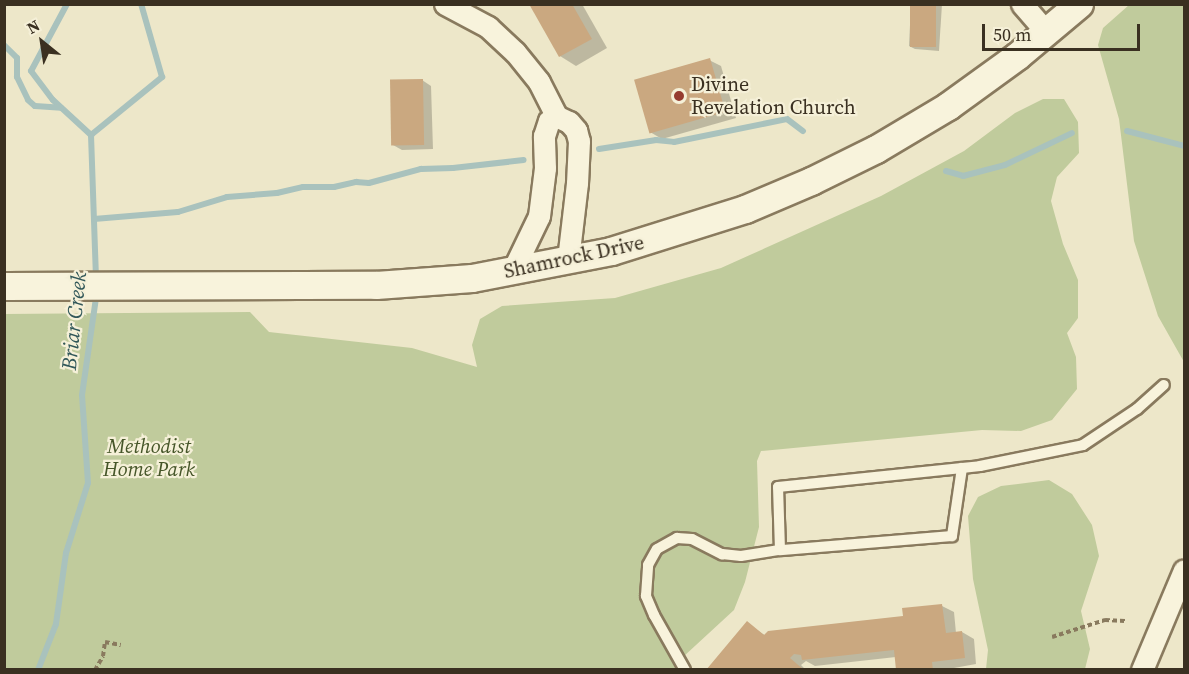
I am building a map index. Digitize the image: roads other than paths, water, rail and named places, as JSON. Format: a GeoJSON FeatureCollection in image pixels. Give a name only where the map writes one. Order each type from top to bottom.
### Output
{"type":"FeatureCollection","features":[{"type":"Feature","properties":{"kind":"street"},"geometry":{"type":"LineString","coordinates":[[445,4],[488,27],[515,52],[539,82],[556,116],[569,122],[576,130],[579,141],[577,183],[568,260]]}},
{"type":"Feature","properties":{"kind":"street"},"geometry":{"type":"LineString","coordinates":[[1022,4],[1046,32]]}},
{"type":"Feature","properties":{"kind":"street","name":"Shamrock Drive"},"geometry":{"type":"LineString","coordinates":[[4,286],[376,285],[472,278],[611,251],[697,226],[811,181],[876,149],[948,106],[1046,32],[1079,4]]}},
{"type":"Feature","properties":{"kind":"street"},"geometry":{"type":"LineString","coordinates":[[513,270],[539,216],[544,178],[544,136],[549,121],[556,116]]}},
{"type":"Feature","properties":{"kind":"street"},"geometry":{"type":"LineString","coordinates":[[1142,669],[1185,570]]}},
{"type":"Feature","properties":{"kind":"lane"},"geometry":{"type":"LineString","coordinates":[[780,550],[778,487],[962,468],[1083,445],[1137,409],[1164,385]]}},
{"type":"Feature","properties":{"kind":"lane"},"geometry":{"type":"LineString","coordinates":[[685,669],[654,615],[646,596],[648,565],[657,549],[677,538],[692,539],[722,554],[741,556],[780,550],[952,536],[962,468]]}},
{"type":"Feature","properties":{"kind":"waterway"},"geometry":{"type":"LineString","coordinates":[[67,4],[31,71],[53,100],[91,135]]}},
{"type":"Feature","properties":{"kind":"waterway","name":"Briar Creek"},"geometry":{"type":"LineString","coordinates":[[91,135],[162,77],[141,4]]}},
{"type":"Feature","properties":{"kind":"waterway"},"geometry":{"type":"LineString","coordinates":[[4,45],[17,58],[17,77],[28,100],[35,106],[61,108]]}},
{"type":"Feature","properties":{"kind":"waterway"},"geometry":{"type":"LineString","coordinates":[[599,149],[656,140],[674,142],[787,119],[803,131]]}},
{"type":"Feature","properties":{"kind":"waterway"},"geometry":{"type":"LineString","coordinates":[[1127,131],[1184,146]]}},
{"type":"Feature","properties":{"kind":"waterway"},"geometry":{"type":"LineString","coordinates":[[946,171],[963,176],[1005,165],[1072,133]]}},
{"type":"Feature","properties":{"kind":"waterway","name":"Briar Creek"},"geometry":{"type":"LineString","coordinates":[[91,135],[96,278]]}},
{"type":"Feature","properties":{"kind":"waterway"},"geometry":{"type":"LineString","coordinates":[[94,219],[178,212],[227,197],[277,193],[303,187],[334,187],[356,182],[369,183],[421,169],[524,160]]}},
{"type":"Feature","properties":{"kind":"waterway","name":"Briar Creek"},"geometry":{"type":"LineString","coordinates":[[38,670],[56,624],[66,553],[88,483],[82,395],[97,291]]}},
{"type":"Feature","properties":{"kind":"place","name":"Divine Revelation Church"},"geometry":{"type":"Point","coordinates":[679,96]}},
{"type":"Feature","properties":{"kind":"park label","name":"Methodist Home Park"},"geometry":{"type":"Point","coordinates":[149,458]}}]}
